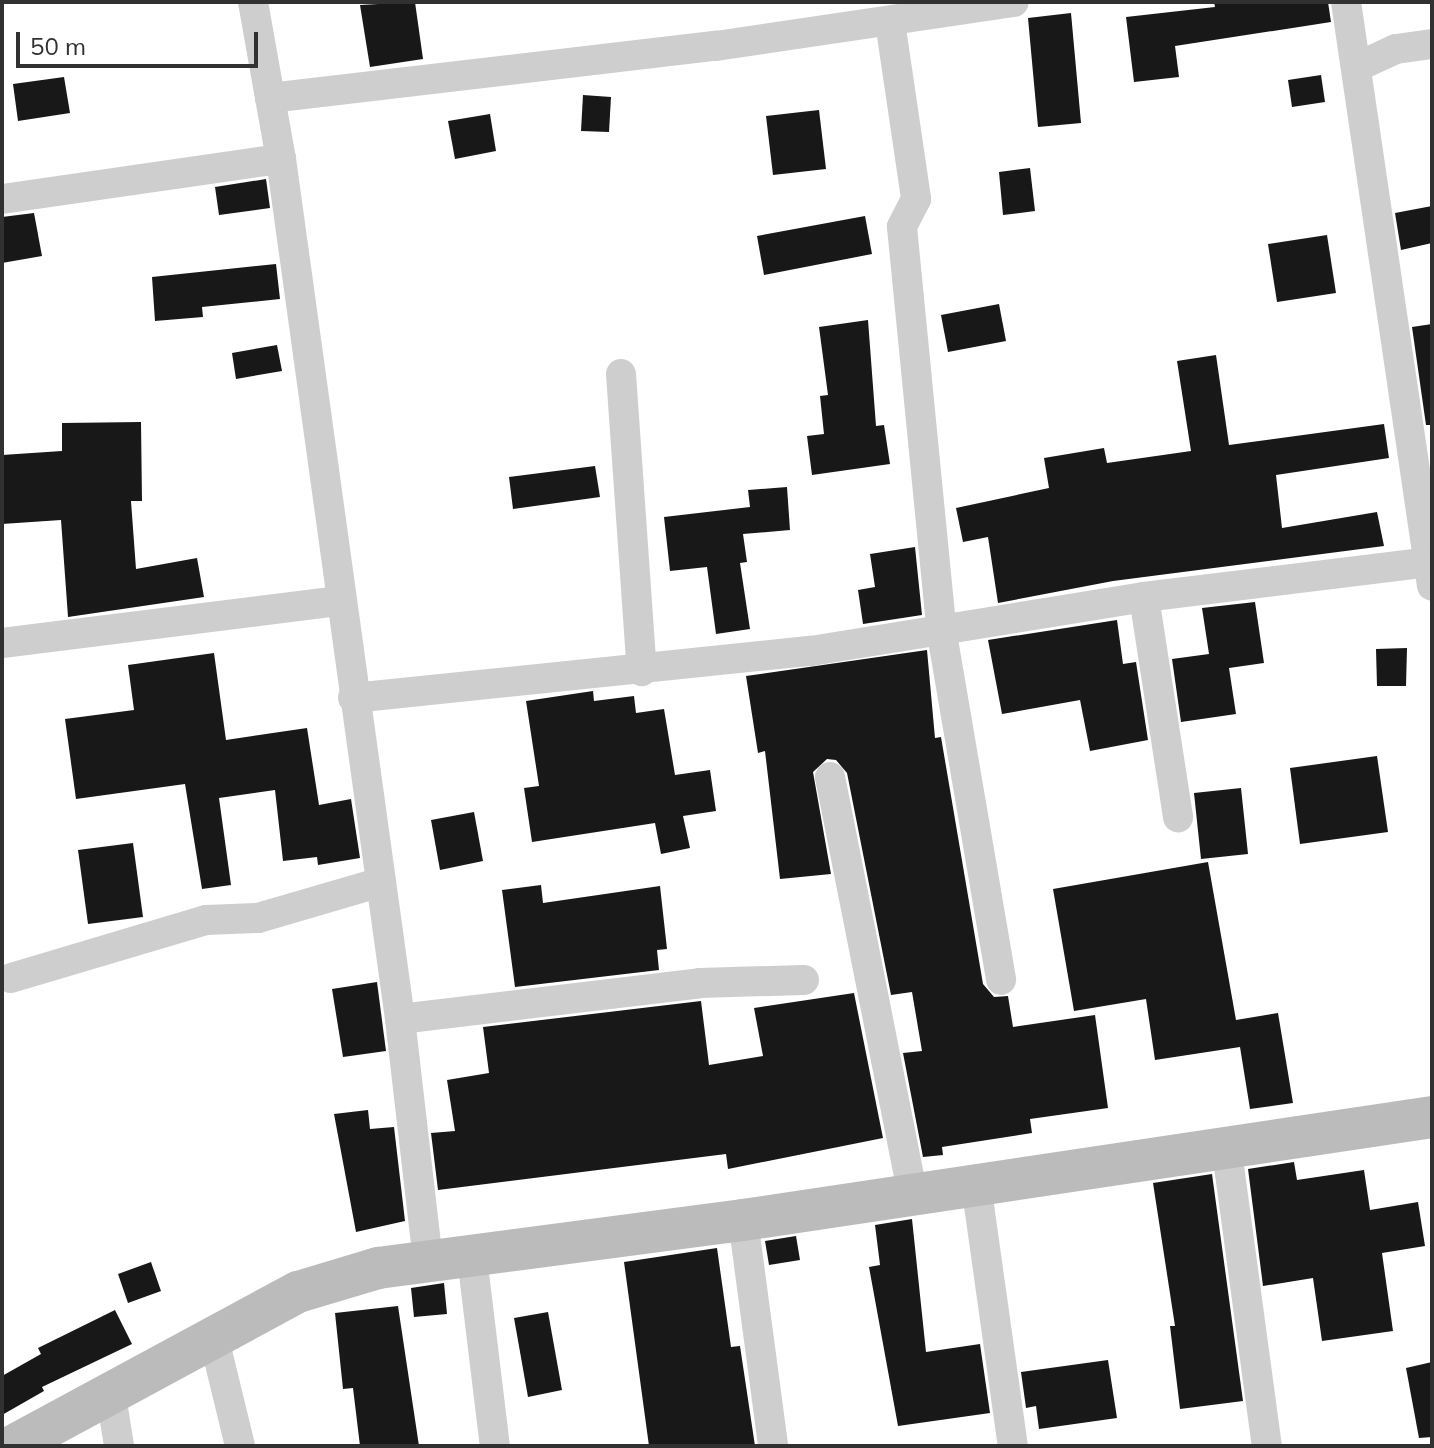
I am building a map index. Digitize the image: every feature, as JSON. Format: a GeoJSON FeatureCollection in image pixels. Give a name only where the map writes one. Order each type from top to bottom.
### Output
{"type":"FeatureCollection","features":[{"type":"Feature","properties":{"kind":"street"},"geometry":{"type":"LineString","coordinates":[[253,2],[281,159],[339,601],[400,1019],[428,1261]]}},
{"type":"Feature","properties":{"kind":"street"},"geometry":{"type":"LineString","coordinates":[[270,98],[890,22],[1014,2]]}},
{"type":"Feature","properties":{"kind":"street"},"geometry":{"type":"LineString","coordinates":[[353,698],[642,671],[1144,597],[1430,574],[1346,2]]}},
{"type":"Feature","properties":{"kind":"street"},"geometry":{"type":"LineString","coordinates":[[890,22],[916,199],[902,227],[941,628],[1001,980]]}},
{"type":"Feature","properties":{"kind":"street"},"geometry":{"type":"LineString","coordinates":[[1357,67],[1396,49],[1432,44]]}},
{"type":"Feature","properties":{"kind":"street"},"geometry":{"type":"LineString","coordinates":[[2,199],[281,159]]}},
{"type":"Feature","properties":{"kind":"street"},"geometry":{"type":"LineString","coordinates":[[621,374],[642,671]]}},
{"type":"Feature","properties":{"kind":"street"},"geometry":{"type":"LineString","coordinates":[[1144,597],[1178,817]]}},
{"type":"Feature","properties":{"kind":"street"},"geometry":{"type":"LineString","coordinates":[[2,643],[339,601]]}},
{"type":"Feature","properties":{"kind":"street"},"geometry":{"type":"LineString","coordinates":[[830,777],[912,1192]]}},
{"type":"Feature","properties":{"kind":"street"},"geometry":{"type":"LineString","coordinates":[[11,978],[206,920],[258,918],[381,882]]}},
{"type":"Feature","properties":{"kind":"street"},"geometry":{"type":"LineString","coordinates":[[400,1019],[700,983],[804,980]]}},
{"type":"Feature","properties":{"kind":"street"},"geometry":{"type":"LineString","coordinates":[[13,1446],[110,1389],[298,1292],[378,1268],[743,1220],[1226,1144],[1432,1117]]}},
{"type":"Feature","properties":{"kind":"street"},"geometry":{"type":"LineString","coordinates":[[1226,1144],[1267,1446]]}},
{"type":"Feature","properties":{"kind":"street"},"geometry":{"type":"LineString","coordinates":[[976,1184],[1013,1446]]}},
{"type":"Feature","properties":{"kind":"street"},"geometry":{"type":"LineString","coordinates":[[743,1220],[773,1446]]}},
{"type":"Feature","properties":{"kind":"street"},"geometry":{"type":"LineString","coordinates":[[472,1257],[495,1446]]}},
{"type":"Feature","properties":{"kind":"street"},"geometry":{"type":"LineString","coordinates":[[213,1335],[240,1446]]}},
{"type":"Feature","properties":{"kind":"street"},"geometry":{"type":"LineString","coordinates":[[110,1389],[119,1446]]}},
{"type":"Feature","properties":{"kind":"building"},"geometry":{"type":"Polygon","coordinates":[[[415,2],[423,59],[370,67],[360,5],[415,2]]]}},
{"type":"Feature","properties":{"kind":"building"},"geometry":{"type":"Polygon","coordinates":[[[1214,2],[1328,2],[1331,22],[1175,46],[1179,77],[1134,82],[1126,17],[1215,7],[1214,2]]]}},
{"type":"Feature","properties":{"kind":"building"},"geometry":{"type":"Polygon","coordinates":[[[1071,13],[1081,123],[1038,127],[1028,18],[1071,13]]]}},
{"type":"Feature","properties":{"kind":"building"},"geometry":{"type":"Polygon","coordinates":[[[1321,75],[1325,102],[1292,107],[1288,80],[1321,75]]]}},
{"type":"Feature","properties":{"kind":"building"},"geometry":{"type":"Polygon","coordinates":[[[64,77],[70,113],[18,121],[13,84],[64,77]]]}},
{"type":"Feature","properties":{"kind":"building"},"geometry":{"type":"Polygon","coordinates":[[[583,95],[611,97],[609,132],[581,131],[583,95]]]}},
{"type":"Feature","properties":{"kind":"building"},"geometry":{"type":"Polygon","coordinates":[[[819,110],[826,169],[773,175],[766,116],[819,110]]]}},
{"type":"Feature","properties":{"kind":"building"},"geometry":{"type":"Polygon","coordinates":[[[490,114],[496,151],[455,159],[448,121],[490,114]]]}},
{"type":"Feature","properties":{"kind":"building"},"geometry":{"type":"Polygon","coordinates":[[[1030,168],[1035,211],[1003,215],[999,172],[1030,168]]]}},
{"type":"Feature","properties":{"kind":"building"},"geometry":{"type":"Polygon","coordinates":[[[266,179],[270,208],[219,215],[215,187],[266,179]]]}},
{"type":"Feature","properties":{"kind":"building"},"geometry":{"type":"Polygon","coordinates":[[[1432,206],[1432,243],[1401,250],[1395,213],[1432,206]]]}},
{"type":"Feature","properties":{"kind":"building"},"geometry":{"type":"Polygon","coordinates":[[[34,213],[42,256],[2,263],[2,217],[34,213]]]}},
{"type":"Feature","properties":{"kind":"building"},"geometry":{"type":"Polygon","coordinates":[[[865,216],[872,254],[764,275],[757,236],[865,216]]]}},
{"type":"Feature","properties":{"kind":"building"},"geometry":{"type":"Polygon","coordinates":[[[1327,235],[1336,293],[1277,302],[1268,244],[1327,235]]]}},
{"type":"Feature","properties":{"kind":"building"},"geometry":{"type":"Polygon","coordinates":[[[276,264],[280,299],[202,307],[203,317],[155,321],[152,277],[276,264]]]}},
{"type":"Feature","properties":{"kind":"building"},"geometry":{"type":"Polygon","coordinates":[[[999,304],[1006,341],[948,352],[941,315],[999,304]]]}},
{"type":"Feature","properties":{"kind":"building"},"geometry":{"type":"Polygon","coordinates":[[[868,320],[876,426],[884,425],[890,464],[812,475],[807,436],[824,434],[820,396],[828,395],[819,327],[868,320]]]}},
{"type":"Feature","properties":{"kind":"building"},"geometry":{"type":"Polygon","coordinates":[[[1432,324],[1432,425],[1426,425],[1412,327],[1432,324]]]}},
{"type":"Feature","properties":{"kind":"building"},"geometry":{"type":"Polygon","coordinates":[[[277,345],[282,371],[236,379],[232,353],[277,345]]]}},
{"type":"Feature","properties":{"kind":"building"},"geometry":{"type":"Polygon","coordinates":[[[1216,355],[1229,445],[1384,424],[1389,458],[1276,475],[1282,528],[1377,512],[1384,546],[1113,581],[998,603],[988,537],[963,542],[956,508],[1049,488],[1044,458],[1104,448],[1107,463],[1191,451],[1177,361],[1216,355]]]}},
{"type":"Feature","properties":{"kind":"building"},"geometry":{"type":"Polygon","coordinates":[[[141,422],[142,501],[131,501],[136,569],[197,558],[204,597],[68,617],[61,520],[2,524],[2,455],[62,451],[62,423],[141,422]]]}},
{"type":"Feature","properties":{"kind":"building"},"geometry":{"type":"Polygon","coordinates":[[[595,466],[600,497],[513,509],[509,477],[595,466]]]}},
{"type":"Feature","properties":{"kind":"building"},"geometry":{"type":"Polygon","coordinates":[[[787,487],[790,530],[743,534],[747,562],[740,563],[750,629],[716,634],[707,567],[670,571],[664,517],[750,507],[748,490],[787,487]]]}},
{"type":"Feature","properties":{"kind":"building"},"geometry":{"type":"Polygon","coordinates":[[[915,547],[922,615],[863,624],[858,590],[875,587],[870,554],[915,547]]]}},
{"type":"Feature","properties":{"kind":"building"},"geometry":{"type":"Polygon","coordinates":[[[1255,602],[1264,663],[1229,668],[1236,714],[1181,722],[1172,659],[1209,654],[1202,608],[1255,602]]]}},
{"type":"Feature","properties":{"kind":"building"},"geometry":{"type":"Polygon","coordinates":[[[1117,620],[1123,664],[1136,662],[1148,740],[1090,751],[1080,700],[1002,714],[988,640],[1117,620]]]}},
{"type":"Feature","properties":{"kind":"building"},"geometry":{"type":"Polygon","coordinates":[[[1407,648],[1406,686],[1377,686],[1376,649],[1407,648]]]}},
{"type":"Feature","properties":{"kind":"building"},"geometry":{"type":"Polygon","coordinates":[[[927,650],[935,738],[941,737],[983,984],[994,997],[1008,996],[1013,1027],[1095,1015],[1108,1108],[1030,1119],[1032,1133],[942,1147],[943,1155],[923,1157],[903,1053],[922,1051],[912,992],[891,995],[847,773],[836,760],[827,759],[813,772],[831,874],[780,879],[765,751],[758,753],[746,676],[927,650]]]}},
{"type":"Feature","properties":{"kind":"building"},"geometry":{"type":"Polygon","coordinates":[[[214,653],[226,740],[307,728],[319,805],[351,799],[360,858],[318,865],[317,857],[283,861],[275,790],[219,798],[231,885],[202,889],[185,784],[76,799],[65,719],[134,710],[128,665],[214,653]]]}},
{"type":"Feature","properties":{"kind":"building"},"geometry":{"type":"Polygon","coordinates":[[[593,691],[594,701],[634,696],[636,713],[664,709],[675,775],[710,770],[716,811],[683,816],[690,848],[661,854],[655,823],[532,842],[524,788],[539,786],[526,701],[593,691]]]}},
{"type":"Feature","properties":{"kind":"building"},"geometry":{"type":"Polygon","coordinates":[[[1377,756],[1388,832],[1300,844],[1290,768],[1377,756]]]}},
{"type":"Feature","properties":{"kind":"building"},"geometry":{"type":"Polygon","coordinates":[[[1241,788],[1248,854],[1201,859],[1194,793],[1241,788]]]}},
{"type":"Feature","properties":{"kind":"building"},"geometry":{"type":"Polygon","coordinates":[[[474,812],[483,861],[440,870],[431,820],[474,812]]]}},
{"type":"Feature","properties":{"kind":"building"},"geometry":{"type":"Polygon","coordinates":[[[133,843],[143,917],[88,924],[78,850],[133,843]]]}},
{"type":"Feature","properties":{"kind":"building"},"geometry":{"type":"Polygon","coordinates":[[[1208,862],[1236,1020],[1278,1013],[1293,1103],[1250,1109],[1240,1047],[1155,1060],[1146,999],[1074,1011],[1053,889],[1208,862]]]}},
{"type":"Feature","properties":{"kind":"building"},"geometry":{"type":"Polygon","coordinates":[[[541,885],[543,903],[660,886],[667,949],[657,950],[659,970],[515,987],[502,890],[541,885]]]}},
{"type":"Feature","properties":{"kind":"building"},"geometry":{"type":"Polygon","coordinates":[[[377,982],[386,1051],[343,1057],[332,989],[377,982]]]}},
{"type":"Feature","properties":{"kind":"building"},"geometry":{"type":"Polygon","coordinates":[[[854,993],[883,1138],[728,1169],[726,1154],[438,1190],[431,1133],[455,1131],[447,1080],[489,1073],[483,1027],[701,1001],[709,1065],[763,1056],[754,1008],[854,993]]]}},
{"type":"Feature","properties":{"kind":"building"},"geometry":{"type":"Polygon","coordinates":[[[368,1110],[370,1129],[394,1127],[405,1221],[356,1232],[334,1114],[368,1110]]]}},
{"type":"Feature","properties":{"kind":"building"},"geometry":{"type":"Polygon","coordinates":[[[1294,1162],[1297,1180],[1364,1170],[1370,1210],[1418,1202],[1425,1246],[1382,1253],[1393,1331],[1322,1341],[1313,1278],[1263,1286],[1248,1169],[1294,1162]]]}},
{"type":"Feature","properties":{"kind":"building"},"geometry":{"type":"Polygon","coordinates":[[[1212,1174],[1243,1401],[1180,1409],[1170,1326],[1175,1326],[1153,1183],[1212,1174]]]}},
{"type":"Feature","properties":{"kind":"building"},"geometry":{"type":"Polygon","coordinates":[[[912,1219],[926,1352],[980,1344],[990,1413],[898,1426],[869,1267],[880,1265],[875,1225],[912,1219]]]}},
{"type":"Feature","properties":{"kind":"building"},"geometry":{"type":"Polygon","coordinates":[[[796,1236],[800,1260],[769,1265],[765,1241],[796,1236]]]}},
{"type":"Feature","properties":{"kind":"building"},"geometry":{"type":"Polygon","coordinates":[[[717,1248],[731,1347],[740,1346],[755,1446],[649,1446],[624,1262],[717,1248]]]}},
{"type":"Feature","properties":{"kind":"building"},"geometry":{"type":"Polygon","coordinates":[[[151,1262],[161,1291],[128,1303],[118,1274],[151,1262]]]}},
{"type":"Feature","properties":{"kind":"building"},"geometry":{"type":"Polygon","coordinates":[[[444,1283],[447,1314],[414,1317],[411,1288],[444,1283]]]}},
{"type":"Feature","properties":{"kind":"building"},"geometry":{"type":"Polygon","coordinates":[[[398,1306],[419,1446],[360,1446],[353,1388],[343,1389],[335,1313],[398,1306]]]}},
{"type":"Feature","properties":{"kind":"building"},"geometry":{"type":"Polygon","coordinates":[[[115,1310],[132,1344],[42,1387],[44,1391],[2,1415],[2,1376],[41,1354],[38,1348],[115,1310]]]}},
{"type":"Feature","properties":{"kind":"building"},"geometry":{"type":"Polygon","coordinates":[[[548,1312],[562,1390],[528,1397],[514,1318],[548,1312]]]}},
{"type":"Feature","properties":{"kind":"building"},"geometry":{"type":"Polygon","coordinates":[[[1108,1360],[1117,1418],[1039,1429],[1036,1406],[1026,1408],[1021,1372],[1108,1360]]]}},
{"type":"Feature","properties":{"kind":"building"},"geometry":{"type":"Polygon","coordinates":[[[1432,1362],[1432,1437],[1419,1438],[1406,1368],[1432,1362]]]}}]}
